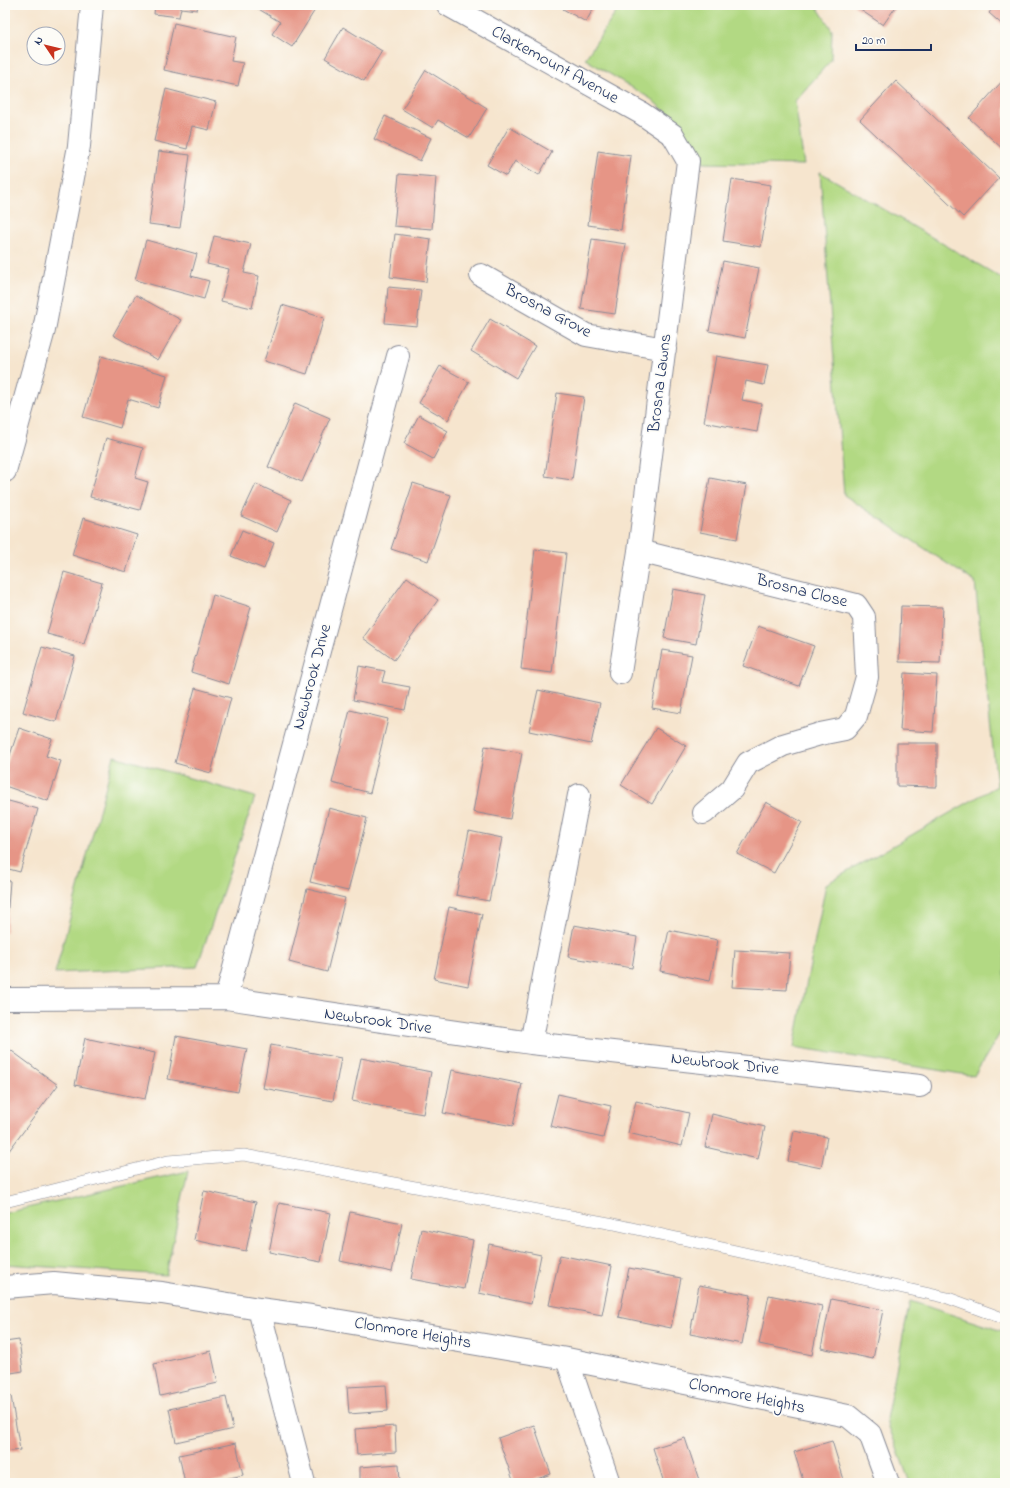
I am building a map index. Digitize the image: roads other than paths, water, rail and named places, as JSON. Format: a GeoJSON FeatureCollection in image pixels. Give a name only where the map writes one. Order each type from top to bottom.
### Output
{"type":"FeatureCollection","features":[{"type":"Feature","properties":{"kind":"street"},"geometry":{"type":"LineString","coordinates":[[5,471],[44,330],[79,146],[92,5]]}},
{"type":"Feature","properties":{"kind":"street","name":"Clarkemount Avenue"},"geometry":{"type":"LineString","coordinates":[[448,5],[641,113]]}},
{"type":"Feature","properties":{"kind":"street","name":"Brosna Lawns"},"geometry":{"type":"LineString","coordinates":[[620,673],[639,551],[688,161],[673,135],[641,113]]}},
{"type":"Feature","properties":{"kind":"street","name":"Brosna Grove"},"geometry":{"type":"LineString","coordinates":[[481,275],[586,335],[664,349]]}},
{"type":"Feature","properties":{"kind":"street","name":"Newbrook Drive"},"geometry":{"type":"LineString","coordinates":[[226,998],[398,356]]}},
{"type":"Feature","properties":{"kind":"street","name":"Brosna Close"},"geometry":{"type":"LineString","coordinates":[[639,551],[856,605],[864,617],[867,677],[856,716],[845,729],[820,734],[783,745],[748,763],[732,789],[704,813]]}},
{"type":"Feature","properties":{"kind":"street"},"geometry":{"type":"LineString","coordinates":[[531,1043],[579,795]]}},
{"type":"Feature","properties":{"kind":"street","name":"Newbrook Drive"},"geometry":{"type":"LineString","coordinates":[[5,999],[226,998],[531,1043],[920,1086]]}},
{"type":"Feature","properties":{"kind":"street","name":"Clonmore Heights"},"geometry":{"type":"LineString","coordinates":[[5,1287],[54,1283],[154,1292],[311,1316],[567,1359],[848,1416],[870,1434],[888,1483]]}},
{"type":"Feature","properties":{"kind":"street"},"geometry":{"type":"LineString","coordinates":[[259,1309],[304,1483]]}},
{"type":"Feature","properties":{"kind":"street"},"geometry":{"type":"LineString","coordinates":[[567,1359],[608,1483]]}},
{"type":"Feature","properties":{"kind":"lane"},"geometry":{"type":"LineString","coordinates":[[5,1202],[168,1161],[244,1155],[614,1224],[948,1298],[1005,1319]]}}]}
